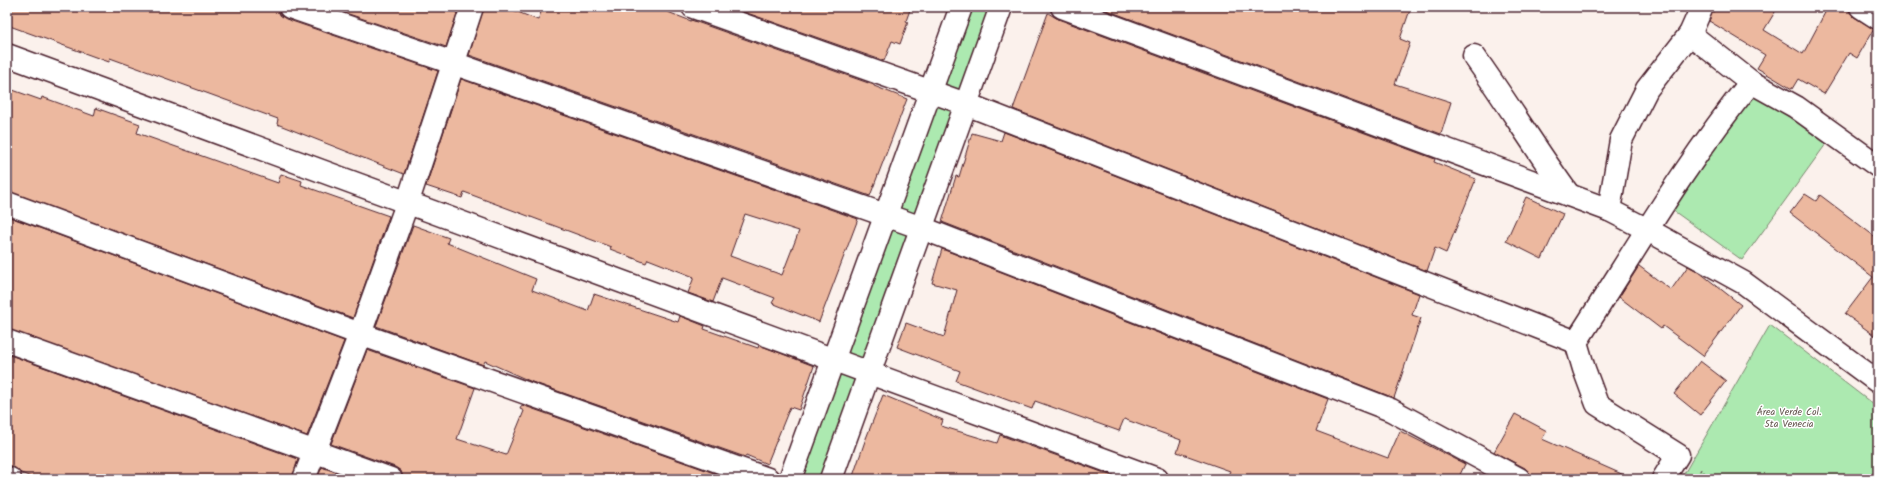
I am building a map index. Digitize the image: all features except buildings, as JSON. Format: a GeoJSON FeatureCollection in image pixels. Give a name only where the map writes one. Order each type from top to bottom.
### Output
{"type":"FeatureCollection","features":[{"type":"Feature","properties":{"kind":"street"},"geometry":{"type":"LineString","coordinates":[[290,7],[452,62],[922,228],[1391,410],[1519,479]]}},
{"type":"Feature","properties":{"kind":"street"},"geometry":{"type":"LineString","coordinates":[[304,479],[360,334],[408,201],[452,62],[472,7]]}},
{"type":"Feature","properties":{"kind":"street"},"geometry":{"type":"LineString","coordinates":[[693,7],[966,104],[1576,342]]}},
{"type":"Feature","properties":{"kind":"street"},"geometry":{"type":"LineString","coordinates":[[790,479],[961,7]]}},
{"type":"Feature","properties":{"kind":"street"},"geometry":{"type":"LineString","coordinates":[[831,479],[1001,7]]}},
{"type":"Feature","properties":{"kind":"street"},"geometry":{"type":"LineString","coordinates":[[1062,7],[1609,210],[1744,283],[1878,382]]}},
{"type":"Feature","properties":{"kind":"street"},"geometry":{"type":"LineString","coordinates":[[1609,210],[1622,140],[1647,89],[1690,34],[1702,7]]}},
{"type":"Feature","properties":{"kind":"street"},"geometry":{"type":"LineString","coordinates":[[1861,7],[1878,18]]}},
{"type":"Feature","properties":{"kind":"street"},"geometry":{"type":"LineString","coordinates":[[1690,34],[1751,82],[1796,107],[1878,166]]}},
{"type":"Feature","properties":{"kind":"street"},"geometry":{"type":"LineString","coordinates":[[7,55],[408,201],[1157,479]]}},
{"type":"Feature","properties":{"kind":"street"},"geometry":{"type":"LineString","coordinates":[[1474,56],[1508,105],[1537,151],[1569,195]]}},
{"type":"Feature","properties":{"kind":"street"},"geometry":{"type":"LineString","coordinates":[[1663,479],[1678,455],[1597,404],[1576,342],[1691,162],[1720,121],[1751,82]]}},
{"type":"Feature","properties":{"kind":"street"},"geometry":{"type":"LineString","coordinates":[[7,203],[360,334],[768,479]]}},
{"type":"Feature","properties":{"kind":"street"},"geometry":{"type":"LineString","coordinates":[[7,341],[391,479]]}},
{"type":"Feature","properties":{"kind":"green space"},"geometry":{"type":"Polygon","coordinates":[[[964,7],[998,7],[827,479],[792,479],[964,7]]]}},
{"type":"Feature","properties":{"kind":"green space"},"geometry":{"type":"Polygon","coordinates":[[[1752,90],[1826,144],[1742,260],[1664,204],[1752,90]]]}},
{"type":"Feature","properties":{"kind":"green space","name":"Área Verde Col. 5ta Venecia"},"geometry":{"type":"Polygon","coordinates":[[[1770,325],[1878,408],[1878,479],[1681,479],[1770,325]]]}}]}
